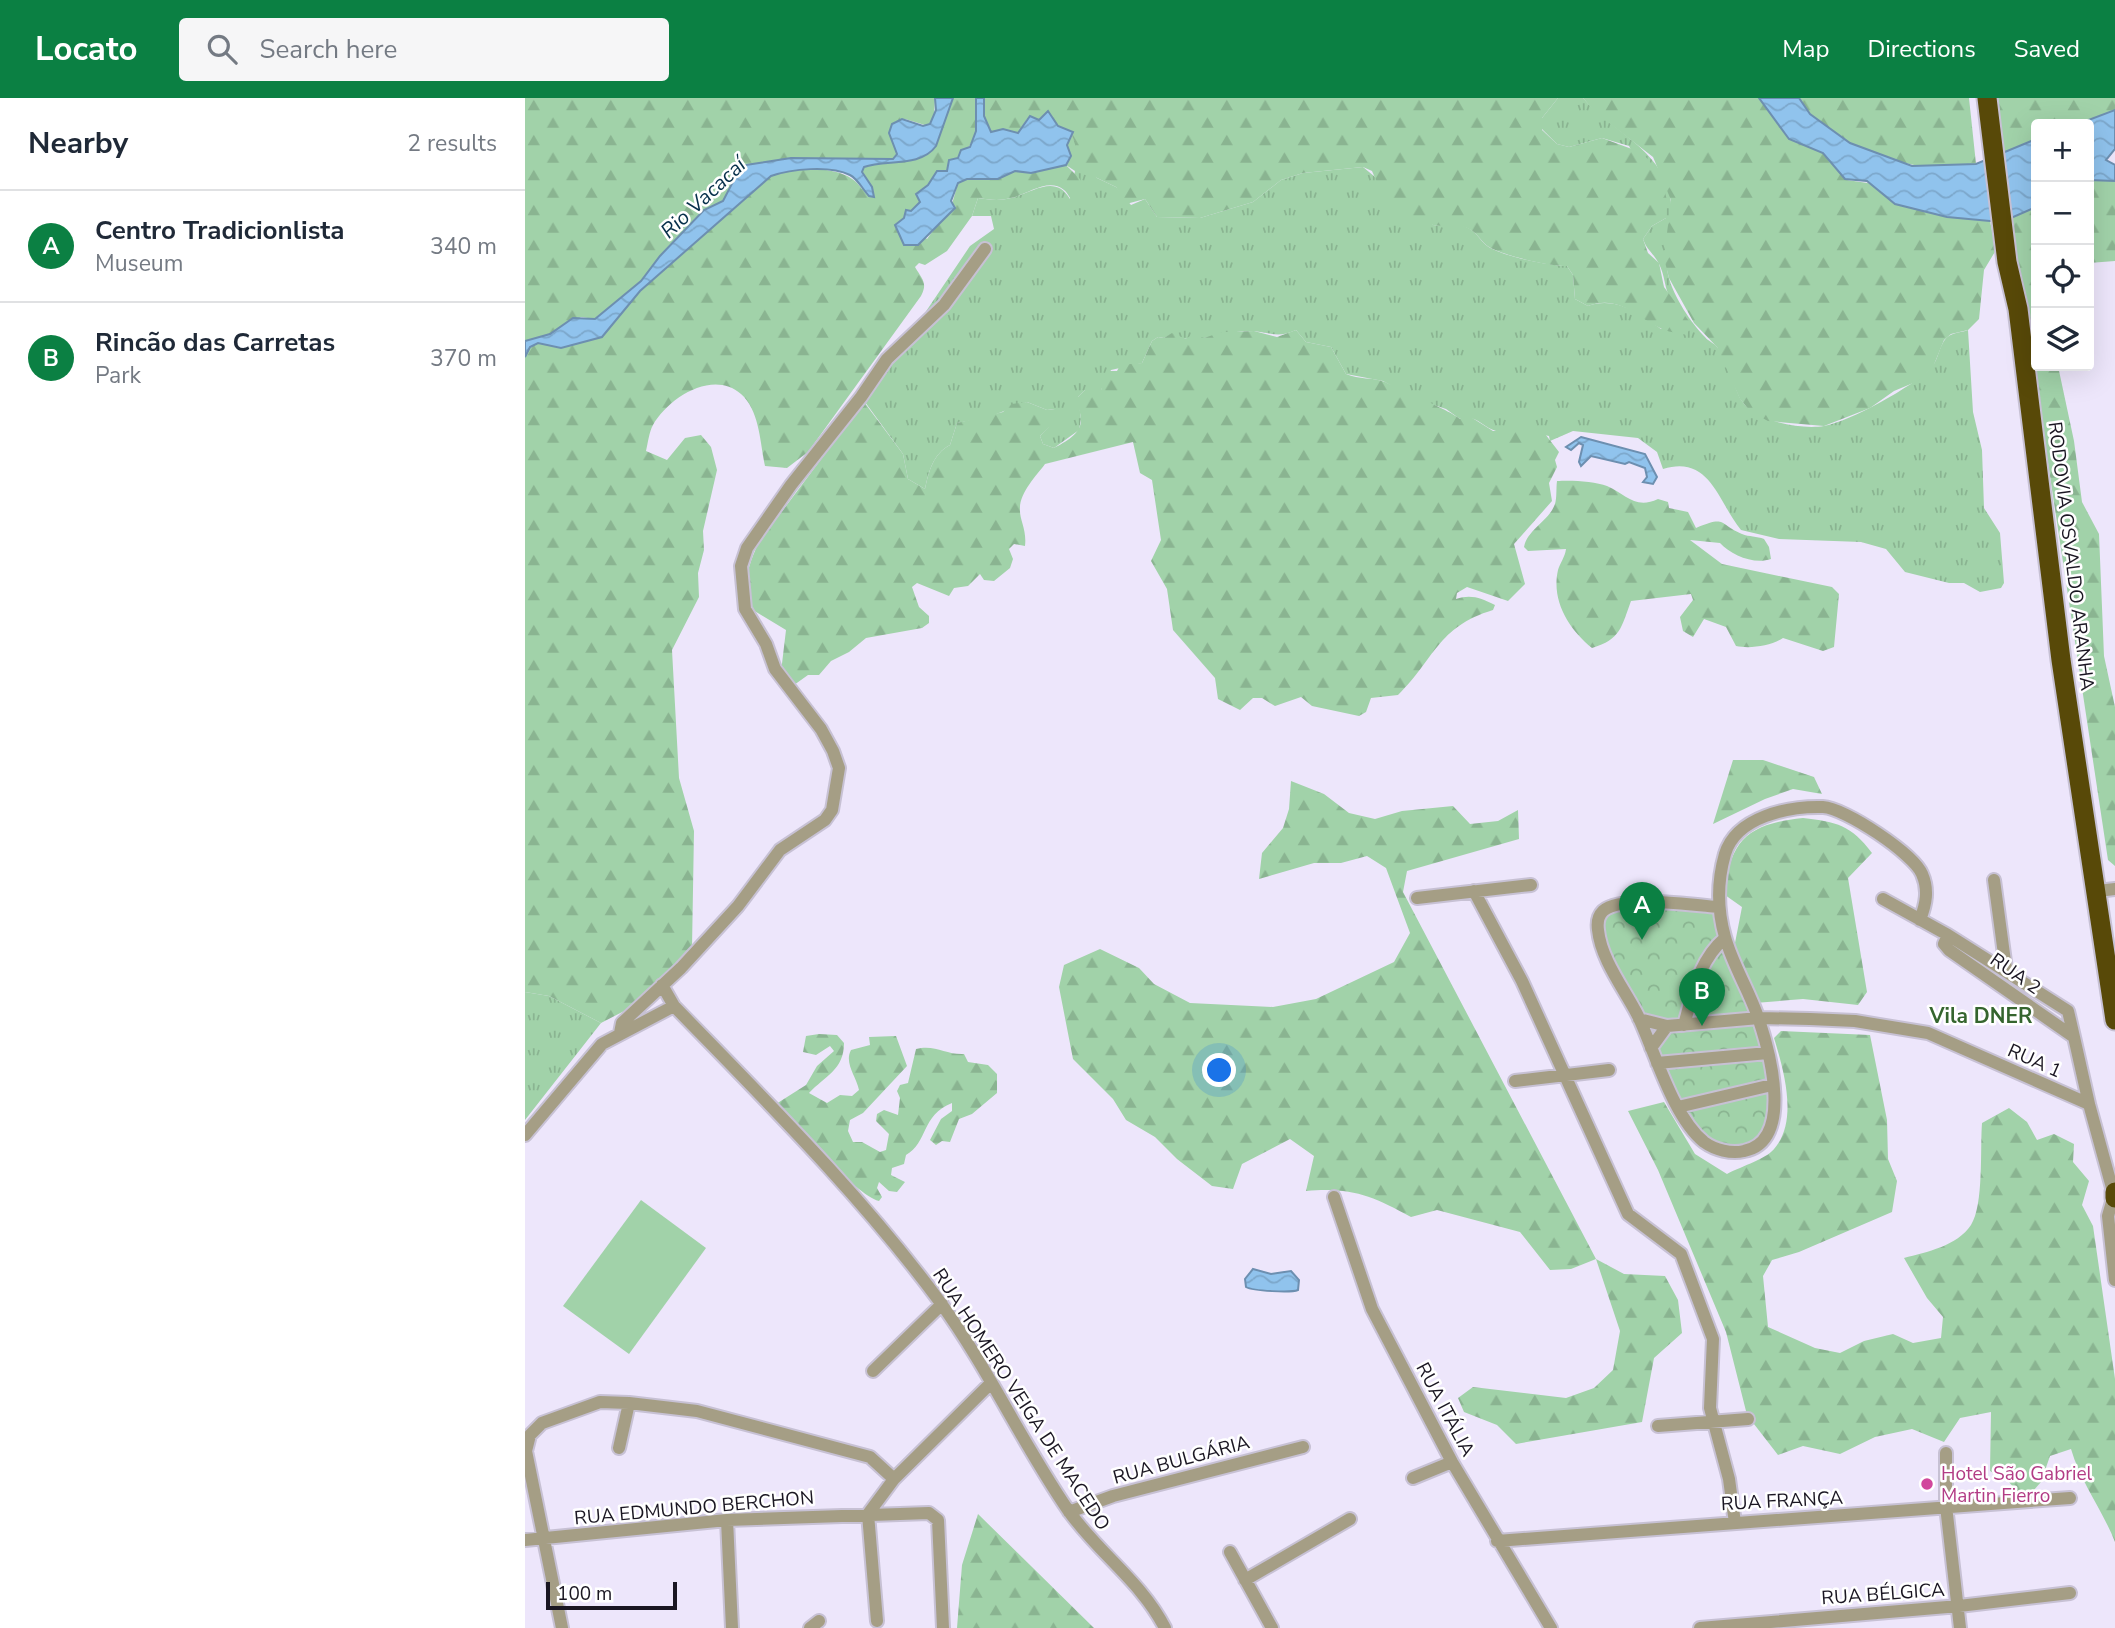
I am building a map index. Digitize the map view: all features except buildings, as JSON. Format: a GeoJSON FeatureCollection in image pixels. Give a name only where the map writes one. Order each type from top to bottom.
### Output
{"type":"FeatureCollection","features":[{"type":"Feature","properties":{"kind":"highway","name":"RODOVIA OSVALDO ARANHA"},"geometry":{"type":"LineString","coordinates":[[1989,107],[2007,262],[2017,301],[2061,660],[2106,890],[2115,1020]]}},
{"type":"Feature","properties":{"kind":"street"},"geometry":{"type":"LineString","coordinates":[[620,1033],[622,1023],[738,906],[780,850],[825,820],[832,810],[839,768],[833,751],[821,729],[781,680],[766,644],[745,609],[741,566],[747,548],[791,485],[861,397],[887,359],[944,304],[985,249]]}},
{"type":"Feature","properties":{"kind":"street"},"geometry":{"type":"LineString","coordinates":[[1718,906],[1621,904],[1605,909],[1598,917],[1598,931],[1605,954],[1639,1018],[1678,1107],[1704,1142],[1725,1152],[1745,1151],[1761,1145],[1771,1134],[1775,1105],[1768,1053],[1759,1018],[1725,938],[1718,906],[1719,880],[1725,852],[1734,834],[1747,824],[1783,812],[1825,807],[1855,821],[1913,859],[1927,890],[1920,920]]}},
{"type":"Feature","properties":{"kind":"street"},"geometry":{"type":"LineString","coordinates":[[1994,880],[2006,969]]}},
{"type":"Feature","properties":{"kind":"street"},"geometry":{"type":"LineString","coordinates":[[1417,898],[1531,885]]}},
{"type":"Feature","properties":{"kind":"street"},"geometry":{"type":"LineString","coordinates":[[1474,891],[1522,981],[1628,1214],[1681,1254],[1713,1339],[1710,1388],[1713,1422],[1730,1479],[1735,1523]]}},
{"type":"Feature","properties":{"kind":"street","name":"RUA 2"},"geometry":{"type":"LineString","coordinates":[[1883,899],[2006,969],[2068,1011],[2088,1104],[2115,1195]]}},
{"type":"Feature","properties":{"kind":"street","name":"RUA 2"},"geometry":{"type":"LineString","coordinates":[[1948,935],[1944,944],[1949,950],[2074,1037]]}},
{"type":"Feature","properties":{"kind":"street"},"geometry":{"type":"LineString","coordinates":[[1684,1025],[1698,976],[1708,956],[1725,938]]}},
{"type":"Feature","properties":{"kind":"street","name":"RUA HOMERO VEIGA DE MACEDO"},"geometry":{"type":"LineString","coordinates":[[662,985],[674,1006],[812,1149],[941,1304],[1069,1512],[1095,1545],[1126,1573],[1155,1609],[1165,1628]]}},
{"type":"Feature","properties":{"kind":"street"},"geometry":{"type":"LineString","coordinates":[[525,1135],[594,1051],[609,1038],[674,1006]]}},
{"type":"Feature","properties":{"kind":"street","name":"RUA 1"},"geometry":{"type":"LineString","coordinates":[[1639,1018],[1667,1026],[1759,1018],[1855,1021],[1929,1033],[2088,1104]]}},
{"type":"Feature","properties":{"kind":"street"},"geometry":{"type":"LineString","coordinates":[[1651,1048],[1667,1026]]}},
{"type":"Feature","properties":{"kind":"street"},"geometry":{"type":"LineString","coordinates":[[1657,1063],[1768,1053]]}},
{"type":"Feature","properties":{"kind":"street"},"geometry":{"type":"LineString","coordinates":[[1515,1081],[1563,1073],[1609,1070]]}},
{"type":"Feature","properties":{"kind":"street"},"geometry":{"type":"LineString","coordinates":[[1678,1107],[1772,1085]]}},
{"type":"Feature","properties":{"kind":"street"},"geometry":{"type":"LineString","coordinates":[[2115,1195],[2108,1216],[2115,1280]]}},
{"type":"Feature","properties":{"kind":"street","name":"RUA ITÁLIA"},"geometry":{"type":"LineString","coordinates":[[1334,1196],[1372,1309],[1452,1462],[1551,1628]]}},
{"type":"Feature","properties":{"kind":"street"},"geometry":{"type":"LineString","coordinates":[[873,1371],[941,1304]]}},
{"type":"Feature","properties":{"kind":"street"},"geometry":{"type":"LineString","coordinates":[[877,1621],[868,1514],[894,1479],[991,1382]]}},
{"type":"Feature","properties":{"kind":"street"},"geometry":{"type":"LineString","coordinates":[[562,1628],[526,1451],[530,1435],[542,1423],[600,1402],[697,1411],[870,1457],[894,1479]]}},
{"type":"Feature","properties":{"kind":"street"},"geometry":{"type":"LineString","coordinates":[[619,1448],[629,1403]]}},
{"type":"Feature","properties":{"kind":"street"},"geometry":{"type":"LineString","coordinates":[[1658,1426],[1748,1419]]}},
{"type":"Feature","properties":{"kind":"street","name":"RUA BULGÁRIA"},"geometry":{"type":"LineString","coordinates":[[1069,1512],[1113,1496],[1303,1447]]}},
{"type":"Feature","properties":{"kind":"street"},"geometry":{"type":"LineString","coordinates":[[1946,1453],[1946,1506],[1960,1628]]}},
{"type":"Feature","properties":{"kind":"street"},"geometry":{"type":"LineString","coordinates":[[1413,1478],[1452,1462]]}},
{"type":"Feature","properties":{"kind":"street","name":"RUA FRANÇA"},"geometry":{"type":"LineString","coordinates":[[1497,1541],[2070,1498]]}},
{"type":"Feature","properties":{"kind":"street","name":"RUA EDMUNDO BERCHON"},"geometry":{"type":"LineString","coordinates":[[525,1540],[727,1520],[929,1513],[938,1520],[943,1628]]}},
{"type":"Feature","properties":{"kind":"street"},"geometry":{"type":"LineString","coordinates":[[1245,1580],[1350,1519]]}},
{"type":"Feature","properties":{"kind":"street"},"geometry":{"type":"LineString","coordinates":[[727,1520],[732,1628]]}},
{"type":"Feature","properties":{"kind":"street"},"geometry":{"type":"LineString","coordinates":[[1230,1552],[1272,1628]]}},
{"type":"Feature","properties":{"kind":"street","name":"RUA BÉLGICA"},"geometry":{"type":"LineString","coordinates":[[1700,1628],[1958,1606],[2070,1593]]}},
{"type":"Feature","properties":{"kind":"green space"},"geometry":{"type":"Polygon","coordinates":[[[525,98],[935,98],[934,117],[928,126],[905,119],[895,122],[889,133],[897,154],[893,159],[791,158],[746,165],[737,174],[723,201],[704,210],[660,256],[641,281],[595,319],[581,317],[550,334],[525,341],[525,98]]]}},
{"type":"Feature","properties":{"kind":"green space"},"geometry":{"type":"Polygon","coordinates":[[[953,98],[976,98],[975,136],[967,150],[961,151],[958,158],[949,163],[947,171],[916,194],[920,203],[904,218],[927,239],[952,204],[958,183],[967,179],[991,180],[1015,171],[1031,173],[1066,165],[1080,179],[1084,199],[1074,203],[1064,190],[1051,185],[1007,199],[978,198],[972,216],[947,251],[925,265],[919,263],[915,267],[924,284],[921,296],[808,452],[787,468],[765,466],[756,418],[747,401],[730,387],[718,384],[692,390],[669,405],[660,415],[652,428],[646,451],[667,460],[685,438],[701,435],[711,447],[717,470],[703,531],[704,550],[698,573],[699,597],[672,650],[679,778],[694,831],[692,948],[630,1008],[601,1023],[549,996],[525,992],[525,357],[530,347],[538,343],[561,348],[602,337],[640,291],[771,176],[820,169],[845,175],[862,189],[872,187],[862,172],[864,167],[911,160],[929,153],[936,146],[953,98]]]}},
{"type":"Feature","properties":{"kind":"green space"},"geometry":{"type":"Polygon","coordinates":[[[984,98],[1558,98],[1542,118],[1542,130],[1557,144],[1569,147],[1602,138],[1640,152],[1649,160],[1664,187],[1666,218],[1652,226],[1643,239],[1648,253],[1659,263],[1664,287],[1691,324],[1687,335],[1663,329],[1617,305],[1599,303],[1588,306],[1575,299],[1573,275],[1567,266],[1505,254],[1486,245],[1466,227],[1428,224],[1406,217],[1390,204],[1372,171],[1363,167],[1303,173],[1281,180],[1253,202],[1200,218],[1157,217],[1145,199],[1126,204],[1116,187],[1097,178],[1088,169],[1072,136],[1073,132],[1058,126],[1048,111],[1038,120],[1027,119],[1018,133],[1003,129],[990,132],[984,116],[984,98]]]}},
{"type":"Feature","properties":{"kind":"green space"},"geometry":{"type":"Polygon","coordinates":[[[1558,98],[1583,98],[1641,148],[1660,170],[1670,196],[1667,266],[1671,285],[1694,325],[1721,352],[1745,405],[1764,418],[1802,427],[1836,423],[1881,402],[1922,376],[1931,368],[1948,336],[1968,330],[1973,412],[1982,450],[1984,508],[2000,533],[2004,583],[2001,588],[1980,592],[1964,583],[1949,583],[1905,572],[1886,549],[1861,542],[1779,539],[1741,530],[1711,483],[1702,474],[1692,468],[1679,466],[1663,469],[1657,452],[1638,438],[1573,431],[1550,441],[1549,436],[1496,431],[1475,419],[1460,419],[1446,409],[1416,399],[1383,381],[1346,374],[1331,347],[1306,342],[1296,330],[1280,334],[1245,331],[1196,339],[1184,339],[1172,334],[1164,338],[1158,337],[1152,341],[1142,363],[1111,370],[1101,390],[1085,390],[1078,397],[1081,419],[1079,430],[1054,448],[1043,444],[1040,436],[1049,427],[1055,409],[1047,410],[1027,402],[989,417],[957,423],[950,445],[939,453],[933,464],[925,489],[908,479],[903,454],[865,402],[970,246],[994,229],[991,216],[972,216],[978,198],[1007,199],[1050,186],[1064,191],[1070,199],[1075,171],[1066,165],[1071,156],[1067,145],[1072,136],[1097,178],[1116,187],[1131,205],[1145,199],[1157,217],[1200,218],[1253,202],[1281,180],[1303,173],[1363,167],[1433,225],[1462,226],[1472,231],[1486,245],[1502,253],[1567,266],[1573,275],[1575,299],[1588,306],[1608,303],[1627,308],[1661,329],[1681,312],[1670,298],[1661,268],[1643,239],[1652,226],[1666,218],[1629,146],[1602,138],[1569,147],[1557,144],[1542,129],[1542,118],[1558,98]]]}},
{"type":"Feature","properties":{"kind":"green space"},"geometry":{"type":"Polygon","coordinates":[[[1583,98],[1759,98],[1789,139],[1823,153],[1847,180],[1874,184],[1895,204],[1947,217],[1990,221],[1996,250],[1984,270],[1979,319],[1968,330],[1951,334],[1944,340],[1933,367],[1918,381],[1894,391],[1870,408],[1824,426],[1768,421],[1751,412],[1740,399],[1717,347],[1694,323],[1669,278],[1664,258],[1671,200],[1653,157],[1595,112],[1583,98]]]}},
{"type":"Feature","properties":{"kind":"green space"},"geometry":{"type":"Polygon","coordinates":[[[1799,98],[1969,98],[1976,164],[1919,166],[1886,159],[1850,143],[1810,114],[1799,98]]]}},
{"type":"Feature","properties":{"kind":"green space"},"geometry":{"type":"Polygon","coordinates":[[[1998,98],[2115,98],[2115,110],[2091,119],[2031,119],[2031,141],[2004,153],[1998,98]]]}},
{"type":"Feature","properties":{"kind":"green space"},"geometry":{"type":"Polygon","coordinates":[[[2094,179],[2115,181],[2115,261],[2094,263],[2094,179]]]}},
{"type":"Feature","properties":{"kind":"green space"},"geometry":{"type":"Polygon","coordinates":[[[2031,209],[2031,350],[2011,218],[2031,209]]]}},
{"type":"Feature","properties":{"kind":"green space"},"geometry":{"type":"Polygon","coordinates":[[[1296,330],[1306,342],[1331,347],[1346,374],[1385,382],[1460,419],[1466,414],[1493,431],[1542,430],[1559,452],[1555,460],[1557,467],[1549,483],[1552,501],[1514,544],[1525,584],[1508,601],[1467,587],[1457,593],[1456,599],[1476,598],[1495,605],[1493,610],[1474,617],[1448,635],[1398,695],[1371,698],[1366,712],[1359,716],[1312,706],[1301,697],[1275,706],[1262,698],[1253,698],[1240,710],[1218,699],[1215,678],[1173,630],[1167,589],[1151,561],[1161,540],[1152,480],[1140,473],[1133,442],[1045,464],[1029,484],[1021,502],[1025,546],[1014,544],[1009,549],[1013,559],[1010,568],[994,581],[984,580],[980,574],[968,586],[954,588],[949,596],[917,583],[912,587],[919,607],[929,616],[929,623],[922,628],[866,638],[849,652],[831,661],[819,675],[808,675],[794,685],[781,672],[786,630],[748,607],[746,582],[749,566],[759,542],[864,402],[903,454],[908,479],[925,489],[933,464],[939,453],[950,445],[957,423],[1003,412],[1011,404],[1027,402],[1047,410],[1055,409],[1059,418],[1040,436],[1043,444],[1054,448],[1072,437],[1080,425],[1078,397],[1085,390],[1101,390],[1106,371],[1117,371],[1120,365],[1142,363],[1152,341],[1158,337],[1164,338],[1172,333],[1186,339],[1193,334],[1204,338],[1222,332],[1254,331],[1277,337],[1296,330]]]}},
{"type":"Feature","properties":{"kind":"green space"},"geometry":{"type":"Polygon","coordinates":[[[2034,371],[2059,371],[2074,441],[2082,502],[2099,534],[2104,656],[2115,707],[2115,866],[2108,860],[2034,371]]]}},
{"type":"Feature","properties":{"kind":"green space"},"geometry":{"type":"Polygon","coordinates":[[[1557,481],[1602,484],[1637,502],[1658,499],[1668,502],[1669,508],[1688,512],[1696,528],[1722,522],[1742,534],[1764,539],[1771,559],[1764,561],[1736,555],[1720,543],[1690,540],[1722,564],[1832,587],[1839,594],[1834,647],[1823,651],[1783,638],[1760,646],[1736,646],[1726,627],[1704,619],[1693,637],[1683,631],[1680,617],[1693,600],[1691,594],[1631,601],[1619,631],[1609,641],[1592,648],[1569,623],[1557,593],[1558,570],[1566,549],[1528,551],[1524,547],[1529,536],[1548,516],[1556,502],[1557,481]]]}},
{"type":"Feature","properties":{"kind":"green space"},"geometry":{"type":"Polygon","coordinates":[[[1733,760],[1763,760],[1814,777],[1822,794],[1793,789],[1713,824],[1733,760]]]}},
{"type":"Feature","properties":{"kind":"green space"},"geometry":{"type":"Polygon","coordinates":[[[1291,781],[1324,794],[1349,813],[1375,819],[1402,811],[1453,806],[1470,824],[1498,821],[1518,810],[1519,839],[1407,871],[1403,892],[1596,1259],[1571,1269],[1550,1270],[1520,1232],[1437,1210],[1411,1217],[1373,1198],[1349,1192],[1306,1191],[1314,1156],[1290,1139],[1242,1164],[1233,1189],[1212,1186],[1177,1159],[1155,1137],[1126,1120],[1113,1099],[1073,1059],[1059,987],[1064,965],[1100,949],[1139,968],[1154,984],[1190,1003],[1273,1007],[1316,999],[1394,962],[1410,933],[1386,868],[1367,856],[1341,863],[1314,863],[1259,879],[1262,853],[1283,828],[1289,809],[1291,781]]]}},
{"type":"Feature","properties":{"kind":"green space"},"geometry":{"type":"Polygon","coordinates":[[[1803,818],[1842,826],[1857,836],[1872,853],[1848,878],[1867,992],[1858,1005],[1803,999],[1755,1003],[1740,970],[1735,943],[1742,907],[1725,895],[1731,861],[1737,848],[1755,830],[1803,818]]]}},
{"type":"Feature","properties":{"kind":"green space"},"geometry":{"type":"Polygon","coordinates":[[[1718,907],[1768,1053],[1771,1134],[1745,1151],[1704,1142],[1678,1107],[1605,954],[1598,917],[1605,909],[1718,907]]]}},
{"type":"Feature","properties":{"kind":"green space"},"geometry":{"type":"Polygon","coordinates":[[[525,992],[549,996],[601,1023],[525,1120],[525,992]]]}},
{"type":"Feature","properties":{"kind":"green space"},"geometry":{"type":"Polygon","coordinates":[[[1781,1031],[1870,1035],[1887,1120],[1888,1159],[1897,1181],[1892,1212],[1799,1252],[1772,1260],[1763,1276],[1768,1327],[1815,1348],[1840,1353],[1864,1341],[1893,1334],[1913,1343],[1941,1338],[1943,1317],[1927,1298],[1904,1258],[1950,1243],[1971,1225],[1980,1191],[1982,1123],[2009,1108],[2027,1122],[2037,1140],[2054,1134],[2074,1144],[2073,1162],[2089,1181],[2082,1205],[2093,1226],[2115,1379],[2115,1542],[2080,1473],[2071,1449],[2050,1456],[2041,1482],[2025,1500],[2008,1481],[1990,1471],[1991,1412],[1960,1418],[1944,1442],[1912,1429],[1875,1437],[1840,1454],[1803,1446],[1778,1455],[1747,1415],[1726,1332],[1658,1170],[1628,1111],[1664,1102],[1695,1154],[1727,1174],[1763,1158],[1780,1141],[1787,1113],[1785,1081],[1774,1038],[1781,1031]]]}},
{"type":"Feature","properties":{"kind":"green space"},"geometry":{"type":"Polygon","coordinates":[[[837,1035],[844,1043],[837,1066],[809,1093],[827,1103],[840,1095],[852,1096],[859,1090],[849,1060],[851,1050],[870,1045],[869,1037],[896,1036],[907,1066],[863,1113],[850,1120],[848,1131],[853,1142],[862,1142],[880,1152],[886,1150],[889,1134],[876,1121],[877,1114],[884,1110],[898,1115],[900,1098],[897,1091],[900,1085],[908,1083],[916,1049],[929,1048],[964,1054],[968,1062],[988,1065],[997,1074],[997,1093],[972,1114],[959,1119],[950,1142],[942,1141],[936,1145],[930,1140],[941,1119],[952,1111],[952,1103],[935,1114],[918,1143],[906,1155],[904,1164],[892,1168],[891,1175],[905,1182],[897,1192],[889,1191],[879,1182],[877,1188],[882,1197],[879,1201],[868,1196],[841,1173],[776,1104],[806,1085],[817,1066],[834,1051],[830,1046],[816,1055],[803,1052],[806,1036],[837,1035]]]}},
{"type":"Feature","properties":{"kind":"green space"},"geometry":{"type":"Polygon","coordinates":[[[641,1200],[706,1248],[629,1354],[563,1306],[641,1200]]]}},
{"type":"Feature","properties":{"kind":"green space"},"geometry":{"type":"Polygon","coordinates":[[[1596,1259],[1624,1274],[1665,1276],[1678,1300],[1682,1333],[1654,1358],[1642,1422],[1516,1444],[1497,1425],[1464,1412],[1458,1398],[1473,1387],[1566,1398],[1594,1388],[1613,1370],[1620,1331],[1596,1259]]]}},
{"type":"Feature","properties":{"kind":"green space"},"geometry":{"type":"Polygon","coordinates":[[[978,1514],[1094,1628],[957,1628],[962,1565],[978,1514]]]}},
{"type":"Feature","properties":{"kind":"water"},"geometry":{"type":"Polygon","coordinates":[[[935,98],[953,98],[936,146],[929,153],[912,160],[864,167],[862,172],[872,187],[874,197],[869,196],[853,177],[842,172],[811,169],[771,176],[640,291],[602,337],[561,348],[538,343],[530,347],[525,357],[525,341],[550,334],[573,318],[595,319],[641,281],[660,256],[704,210],[723,201],[737,174],[746,165],[791,158],[893,159],[897,154],[889,133],[892,124],[902,119],[923,126],[930,124],[936,110],[935,98]]]}},
{"type":"Feature","properties":{"kind":"water"},"geometry":{"type":"Polygon","coordinates":[[[976,98],[984,98],[984,116],[991,132],[1003,129],[1018,133],[1030,116],[1039,120],[1048,111],[1058,126],[1073,132],[1067,145],[1071,156],[1066,165],[1031,173],[1015,171],[998,179],[967,179],[958,183],[951,201],[955,208],[918,245],[904,245],[895,225],[904,218],[906,210],[911,211],[920,202],[916,194],[928,185],[937,171],[947,171],[949,160],[958,158],[961,150],[970,147],[976,131],[976,98]]]}},
{"type":"Feature","properties":{"kind":"water"},"geometry":{"type":"Polygon","coordinates":[[[1759,98],[1799,98],[1810,114],[1850,143],[1912,166],[1976,164],[2031,141],[2031,209],[2011,218],[1990,221],[1947,217],[1895,204],[1867,181],[1845,179],[1823,153],[1789,139],[1759,98]]]}},
{"type":"Feature","properties":{"kind":"water"},"geometry":{"type":"Polygon","coordinates":[[[2115,110],[2115,149],[2106,160],[2115,165],[2115,181],[2094,180],[2094,119],[2091,119],[2115,110]]]}},
{"type":"Feature","properties":{"kind":"water"},"geometry":{"type":"Polygon","coordinates":[[[1581,437],[1645,454],[1657,477],[1653,484],[1643,482],[1647,477],[1645,468],[1629,462],[1625,464],[1591,456],[1581,466],[1579,462],[1583,445],[1579,443],[1571,450],[1566,447],[1581,437]]]}},
{"type":"Feature","properties":{"kind":"water"},"geometry":{"type":"Polygon","coordinates":[[[1253,1269],[1271,1274],[1291,1271],[1299,1280],[1298,1290],[1272,1291],[1246,1287],[1245,1279],[1253,1269]]]}},
{"type":"Feature","properties":{"kind":"place","name":"Centro Tradicionlista"},"geometry":{"type":"Point","coordinates":[1642,940]}},
{"type":"Feature","properties":{"kind":"place","name":"Rincão das Carretas"},"geometry":{"type":"Point","coordinates":[1702,1026]}},
{"type":"Feature","properties":{"kind":"place","name":"Hotel São Gabriel Martin Fierro"},"geometry":{"type":"Point","coordinates":[1927,1484]}},
{"type":"Feature","properties":{"kind":"district","name":"Vila DNER"},"geometry":{"type":"Point","coordinates":[1981,1016]}},
{"type":"Feature","properties":{"kind":"water label","name":"Rio Vacacaí"},"geometry":{"type":"Point","coordinates":[703,198]}}]}
